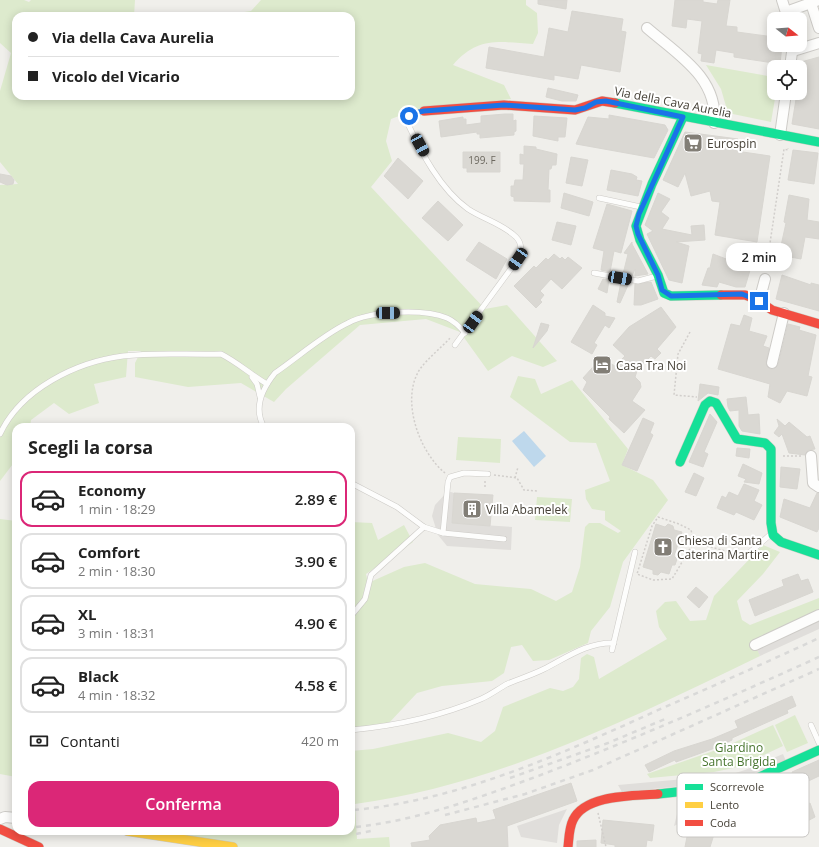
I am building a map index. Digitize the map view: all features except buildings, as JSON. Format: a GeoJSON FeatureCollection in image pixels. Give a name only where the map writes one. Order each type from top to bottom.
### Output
{"type":"FeatureCollection","features":[{"type":"Feature","properties":{"kind":"street"},"geometry":{"type":"LineString","coordinates":[[782,0],[786,12]]}},
{"type":"Feature","properties":{"kind":"street"},"geometry":{"type":"LineString","coordinates":[[793,12],[813,1],[819,28]]}},
{"type":"Feature","properties":{"kind":"street"},"geometry":{"type":"LineString","coordinates":[[647,28],[688,63],[704,80],[714,105],[714,123]]}},
{"type":"Feature","properties":{"kind":"street"},"geometry":{"type":"LineString","coordinates":[[807,45],[819,43]]}},
{"type":"Feature","properties":{"kind":"street"},"geometry":{"type":"LineString","coordinates":[[780,135],[785,100]]}},
{"type":"Feature","properties":{"kind":"street","name":"Via della Cava Aurelia"},"geometry":{"type":"LineString","coordinates":[[424,111],[504,105],[575,110],[585,108],[596,102],[606,101],[819,142]]}},
{"type":"Feature","properties":{"kind":"street"},"geometry":{"type":"LineString","coordinates":[[683,117],[642,207],[636,228],[658,275],[662,290],[671,296],[742,294],[753,297],[764,305],[784,313],[819,324]]}},
{"type":"Feature","properties":{"kind":"street"},"geometry":{"type":"LineString","coordinates":[[764,305],[761,294],[765,274]]}},
{"type":"Feature","properties":{"kind":"street"},"geometry":{"type":"LineString","coordinates":[[772,363],[784,313]]}},
{"type":"Feature","properties":{"kind":"street"},"geometry":{"type":"LineString","coordinates":[[680,462],[705,405],[710,402],[719,405],[736,438],[768,445],[772,449],[772,534],[781,542],[819,555]]}},
{"type":"Feature","properties":{"kind":"street"},"geometry":{"type":"LineString","coordinates":[[811,456],[813,483],[819,487]]}},
{"type":"Feature","properties":{"kind":"street"},"geometry":{"type":"LineString","coordinates":[[755,645],[819,615]]}},
{"type":"Feature","properties":{"kind":"street"},"geometry":{"type":"LineString","coordinates":[[768,773],[819,750]]}},
{"type":"Feature","properties":{"kind":"street"},"geometry":{"type":"LineString","coordinates":[[568,847],[570,828],[575,817],[581,809],[590,802],[677,792]]}},
{"type":"Feature","properties":{"kind":"street"},"geometry":{"type":"LineString","coordinates":[[0,819],[6,817],[12,818]]}},
{"type":"Feature","properties":{"kind":"street"},"geometry":{"type":"LineString","coordinates":[[0,829],[12,835]]}},
{"type":"Feature","properties":{"kind":"street"},"geometry":{"type":"LineString","coordinates":[[13,835],[39,847]]}},
{"type":"Feature","properties":{"kind":"street"},"geometry":{"type":"LineString","coordinates":[[153,835],[232,847]]}},
{"type":"Feature","properties":{"kind":"lane","name":"Via della Cava Aurelia"},"geometry":{"type":"LineString","coordinates":[[424,111],[410,115],[407,122],[440,179],[467,208],[509,232],[516,237],[520,244],[518,259],[465,333]]}},
{"type":"Feature","properties":{"kind":"lane"},"geometry":{"type":"LineString","coordinates":[[599,198],[642,207]]}},
{"type":"Feature","properties":{"kind":"lane"},"geometry":{"type":"LineString","coordinates":[[594,273],[638,281],[649,279],[658,275]]}},
{"type":"Feature","properties":{"kind":"lane"},"geometry":{"type":"LineString","coordinates":[[260,398],[267,384],[275,373],[348,322],[368,316],[388,313],[426,313],[448,318],[465,333],[455,345]]}},
{"type":"Feature","properties":{"kind":"lane"},"geometry":{"type":"LineString","coordinates":[[0,434],[14,412],[32,394],[75,370],[103,360],[124,356],[221,354],[234,360],[250,374],[258,384],[260,398],[259,417],[262,423]]}},
{"type":"Feature","properties":{"kind":"lane"},"geometry":{"type":"LineString","coordinates":[[250,374],[267,384]]}},
{"type":"Feature","properties":{"kind":"lane"},"geometry":{"type":"LineString","coordinates":[[443,533],[448,482],[450,478],[464,474],[488,474]]}},
{"type":"Feature","properties":{"kind":"lane"},"geometry":{"type":"LineString","coordinates":[[355,485],[397,507],[424,527],[443,533],[504,539]]}},
{"type":"Feature","properties":{"kind":"lane"},"geometry":{"type":"LineString","coordinates":[[355,611],[365,599],[371,575],[424,527]]}},
{"type":"Feature","properties":{"kind":"lane"},"geometry":{"type":"LineString","coordinates":[[748,554],[772,534]]}},
{"type":"Feature","properties":{"kind":"lane"},"geometry":{"type":"LineString","coordinates":[[612,650],[635,552]]}},
{"type":"Feature","properties":{"kind":"lane"},"geometry":{"type":"LineString","coordinates":[[355,729],[412,720],[453,709],[480,699],[576,651],[598,644],[614,643]]}},
{"type":"Feature","properties":{"kind":"lane"},"geometry":{"type":"LineString","coordinates":[[811,725],[819,743]]}},
{"type":"Feature","properties":{"kind":"path"},"geometry":{"type":"LineString","coordinates":[[765,274],[784,149],[788,150],[788,148]]}},
{"type":"Feature","properties":{"kind":"path"},"geometry":{"type":"LineString","coordinates":[[450,478],[439,468],[423,444],[415,424],[412,396],[420,370],[460,328]]}},
{"type":"Feature","properties":{"kind":"path"},"geometry":{"type":"LineString","coordinates":[[690,332],[678,354],[674,395],[698,397]]}},
{"type":"Feature","properties":{"kind":"path"},"geometry":{"type":"LineString","coordinates":[[772,457],[786,455],[811,456]]}},
{"type":"Feature","properties":{"kind":"path"},"geometry":{"type":"LineString","coordinates":[[515,478],[518,467]]}},
{"type":"Feature","properties":{"kind":"path"},"geometry":{"type":"LineString","coordinates":[[488,474],[515,478],[524,490],[538,491]]}},
{"type":"Feature","properties":{"kind":"path"},"geometry":{"type":"LineString","coordinates":[[658,517],[691,530],[694,542],[672,579],[653,580],[637,574],[652,526],[658,517]]}},
{"type":"Feature","properties":{"kind":"path"},"geometry":{"type":"LineString","coordinates":[[680,538],[725,551],[738,549]]}},
{"type":"Feature","properties":{"kind":"path"},"geometry":{"type":"LineString","coordinates":[[597,808],[606,847]]}},
{"type":"Feature","properties":{"kind":"green space"},"geometry":{"type":"Polygon","coordinates":[[[0,0],[24,0],[29,2],[31,0],[135,0],[134,12],[12,12],[12,100],[355,100],[355,12],[244,12],[251,11],[261,0],[526,0],[526,5],[537,13],[538,33],[533,44],[499,42],[480,45],[471,49],[453,65],[504,85],[511,99],[412,111],[391,119],[386,141],[392,161],[371,187],[485,309],[507,305],[557,361],[543,367],[512,356],[488,371],[460,332],[426,319],[360,325],[286,389],[274,402],[241,383],[188,387],[135,377],[135,363],[141,351],[128,351],[126,377],[94,384],[99,403],[69,414],[54,403],[31,420],[31,423],[12,423],[12,465],[0,481],[0,185],[18,184],[0,162],[0,91],[11,53],[0,43],[0,0]]]}},
{"type":"Feature","properties":{"kind":"green space"},"geometry":{"type":"Polygon","coordinates":[[[706,65],[767,76],[767,100],[775,100],[771,122],[728,113],[721,89],[706,65]]]}},
{"type":"Feature","properties":{"kind":"green space"},"geometry":{"type":"Polygon","coordinates":[[[518,376],[535,379],[541,394],[572,380],[628,449],[622,465],[653,480],[668,500],[623,562],[610,607],[591,631],[588,643],[549,660],[533,661],[522,645],[511,647],[504,673],[492,681],[442,686],[417,693],[388,724],[355,729],[355,522],[372,523],[378,540],[404,525],[413,542],[366,574],[368,583],[404,567],[425,563],[475,584],[531,589],[556,601],[572,592],[580,567],[585,527],[589,523],[600,523],[618,533],[621,531],[605,520],[605,511],[592,509],[586,499],[585,490],[610,481],[596,443],[570,442],[510,397],[518,376]]]}},
{"type":"Feature","properties":{"kind":"green space"},"geometry":{"type":"Polygon","coordinates":[[[458,437],[501,439],[500,463],[456,460],[458,437]]]}},
{"type":"Feature","properties":{"kind":"green space"},"geometry":{"type":"Polygon","coordinates":[[[537,497],[572,499],[570,522],[535,520],[537,497]]]}},
{"type":"Feature","properties":{"kind":"green space"},"geometry":{"type":"Polygon","coordinates":[[[0,519],[12,520],[12,776],[0,774],[0,519]]]}},
{"type":"Feature","properties":{"kind":"green space"},"geometry":{"type":"Polygon","coordinates":[[[763,545],[780,552],[763,574],[737,601],[742,620],[750,625],[819,598],[819,615],[756,645],[760,656],[613,725],[563,746],[460,782],[407,795],[355,804],[355,751],[373,749],[448,733],[481,742],[495,731],[503,707],[550,688],[563,691],[573,687],[579,679],[581,658],[587,654],[594,657],[599,679],[667,639],[659,627],[656,611],[665,602],[676,601],[690,621],[706,620],[714,596],[763,545]]]}},
{"type":"Feature","properties":{"kind":"green space"},"geometry":{"type":"Polygon","coordinates":[[[795,715],[808,743],[787,752],[775,725],[795,715]]]}},
{"type":"Feature","properties":{"kind":"green space","name":"Giardino Santa Brigida"},"geometry":{"type":"Polygon","coordinates":[[[773,725],[783,746],[738,767],[714,772],[677,773],[677,775],[650,778],[647,774],[722,748],[773,725]]]}},
{"type":"Feature","properties":{"kind":"green space"},"geometry":{"type":"Polygon","coordinates":[[[355,804],[357,839],[389,837],[390,847],[221,847],[177,838],[177,835],[355,835],[355,804]]]}},
{"type":"Feature","properties":{"kind":"shaded area"},"geometry":{"type":"Polygon","coordinates":[[[448,491],[454,493],[452,523],[512,527],[511,550],[447,546],[438,535],[432,516],[435,505],[448,491]]]}},
{"type":"Feature","properties":{"kind":"shaded area"},"geometry":{"type":"Polygon","coordinates":[[[819,615],[819,629],[760,656],[755,645],[819,615]]]}},
{"type":"Feature","properties":{"kind":"shaded area"},"geometry":{"type":"Polygon","coordinates":[[[783,754],[786,761],[754,773],[735,773],[783,754]]]}},
{"type":"Feature","properties":{"kind":"shaded area"},"geometry":{"type":"Polygon","coordinates":[[[677,780],[677,787],[622,792],[618,785],[677,780]]]}},
{"type":"Feature","properties":{"kind":"shaded area"},"geometry":{"type":"Polygon","coordinates":[[[567,809],[559,825],[557,843],[521,837],[517,826],[567,809]]]}},
{"type":"Feature","properties":{"kind":"shaded area"},"geometry":{"type":"Polygon","coordinates":[[[677,814],[677,825],[674,826],[677,814]]]}},
{"type":"Feature","properties":{"kind":"water"},"geometry":{"type":"Polygon","coordinates":[[[524,431],[546,456],[534,467],[512,441],[524,431]]]}},
{"type":"Feature","properties":{"kind":"railway"},"geometry":{"type":"LineString","coordinates":[[355,810],[394,805],[471,786],[547,759],[819,638]]}},
{"type":"Feature","properties":{"kind":"railway"},"geometry":{"type":"LineString","coordinates":[[356,827],[379,824],[425,814],[471,800],[538,776],[679,719],[819,657]]}},
{"type":"Feature","properties":{"kind":"railway"},"geometry":{"type":"LineString","coordinates":[[445,815],[525,794],[593,770],[819,669]]}},
{"type":"Feature","properties":{"kind":"railway"},"geometry":{"type":"LineString","coordinates":[[510,778],[608,743],[665,719]]}},
{"type":"Feature","properties":{"kind":"railway"},"geometry":{"type":"LineString","coordinates":[[356,834],[371,831]]}},
{"type":"Feature","properties":{"kind":"traffic: fast"},"geometry":{"type":"LineString","coordinates":[[615,103],[819,142]]}},
{"type":"Feature","properties":{"kind":"traffic: fast"},"geometry":{"type":"LineString","coordinates":[[683,117],[652,184],[636,226],[640,240],[658,275],[664,293],[671,296],[721,295]]}},
{"type":"Feature","properties":{"kind":"traffic: fast"},"geometry":{"type":"LineString","coordinates":[[680,462],[705,405],[710,401],[716,403],[737,439],[765,443],[771,449],[771,523],[773,535],[781,542],[819,555]]}},
{"type":"Feature","properties":{"kind":"traffic: fast"},"geometry":{"type":"LineString","coordinates":[[768,773],[819,750]]}},
{"type":"Feature","properties":{"kind":"traffic: fast"},"geometry":{"type":"LineString","coordinates":[[658,794],[677,792]]}},
{"type":"Feature","properties":{"kind":"traffic: slow"},"geometry":{"type":"LineString","coordinates":[[154,835],[233,847]]}},
{"type":"Feature","properties":{"kind":"traffic: jam"},"geometry":{"type":"LineString","coordinates":[[424,111],[504,105],[575,110],[602,101],[615,103]]}},
{"type":"Feature","properties":{"kind":"traffic: jam"},"geometry":{"type":"LineString","coordinates":[[721,295],[745,295],[756,299],[772,310],[819,324]]}},
{"type":"Feature","properties":{"kind":"traffic: jam"},"geometry":{"type":"LineString","coordinates":[[568,847],[573,820],[579,812],[588,805],[611,798],[658,794]]}},
{"type":"Feature","properties":{"kind":"traffic: jam"},"geometry":{"type":"LineString","coordinates":[[0,829],[12,835]]}},
{"type":"Feature","properties":{"kind":"traffic: jam"},"geometry":{"type":"LineString","coordinates":[[13,835],[39,847]]}},
{"type":"Feature","properties":{"kind":"place","name":"Eurospin"},"geometry":{"type":"Point","coordinates":[693,143]}},
{"type":"Feature","properties":{"kind":"place","name":"Casa Tra Noi"},"geometry":{"type":"Point","coordinates":[602,365]}},
{"type":"Feature","properties":{"kind":"place","name":"Villa Abamelek"},"geometry":{"type":"Point","coordinates":[472,509]}},
{"type":"Feature","properties":{"kind":"place","name":"Chiesa di Santa Caterina Martire"},"geometry":{"type":"Point","coordinates":[663,547]}},
{"type":"Feature","properties":{"kind":"route"},"geometry":{"type":"LineString","coordinates":[[409,116],[414,113],[424,111],[490,105],[518,105],[577,110],[599,101],[606,101],[683,117],[639,214],[636,226],[640,240],[654,266],[664,293],[671,296],[742,294],[753,297],[759,301]]}}]}
